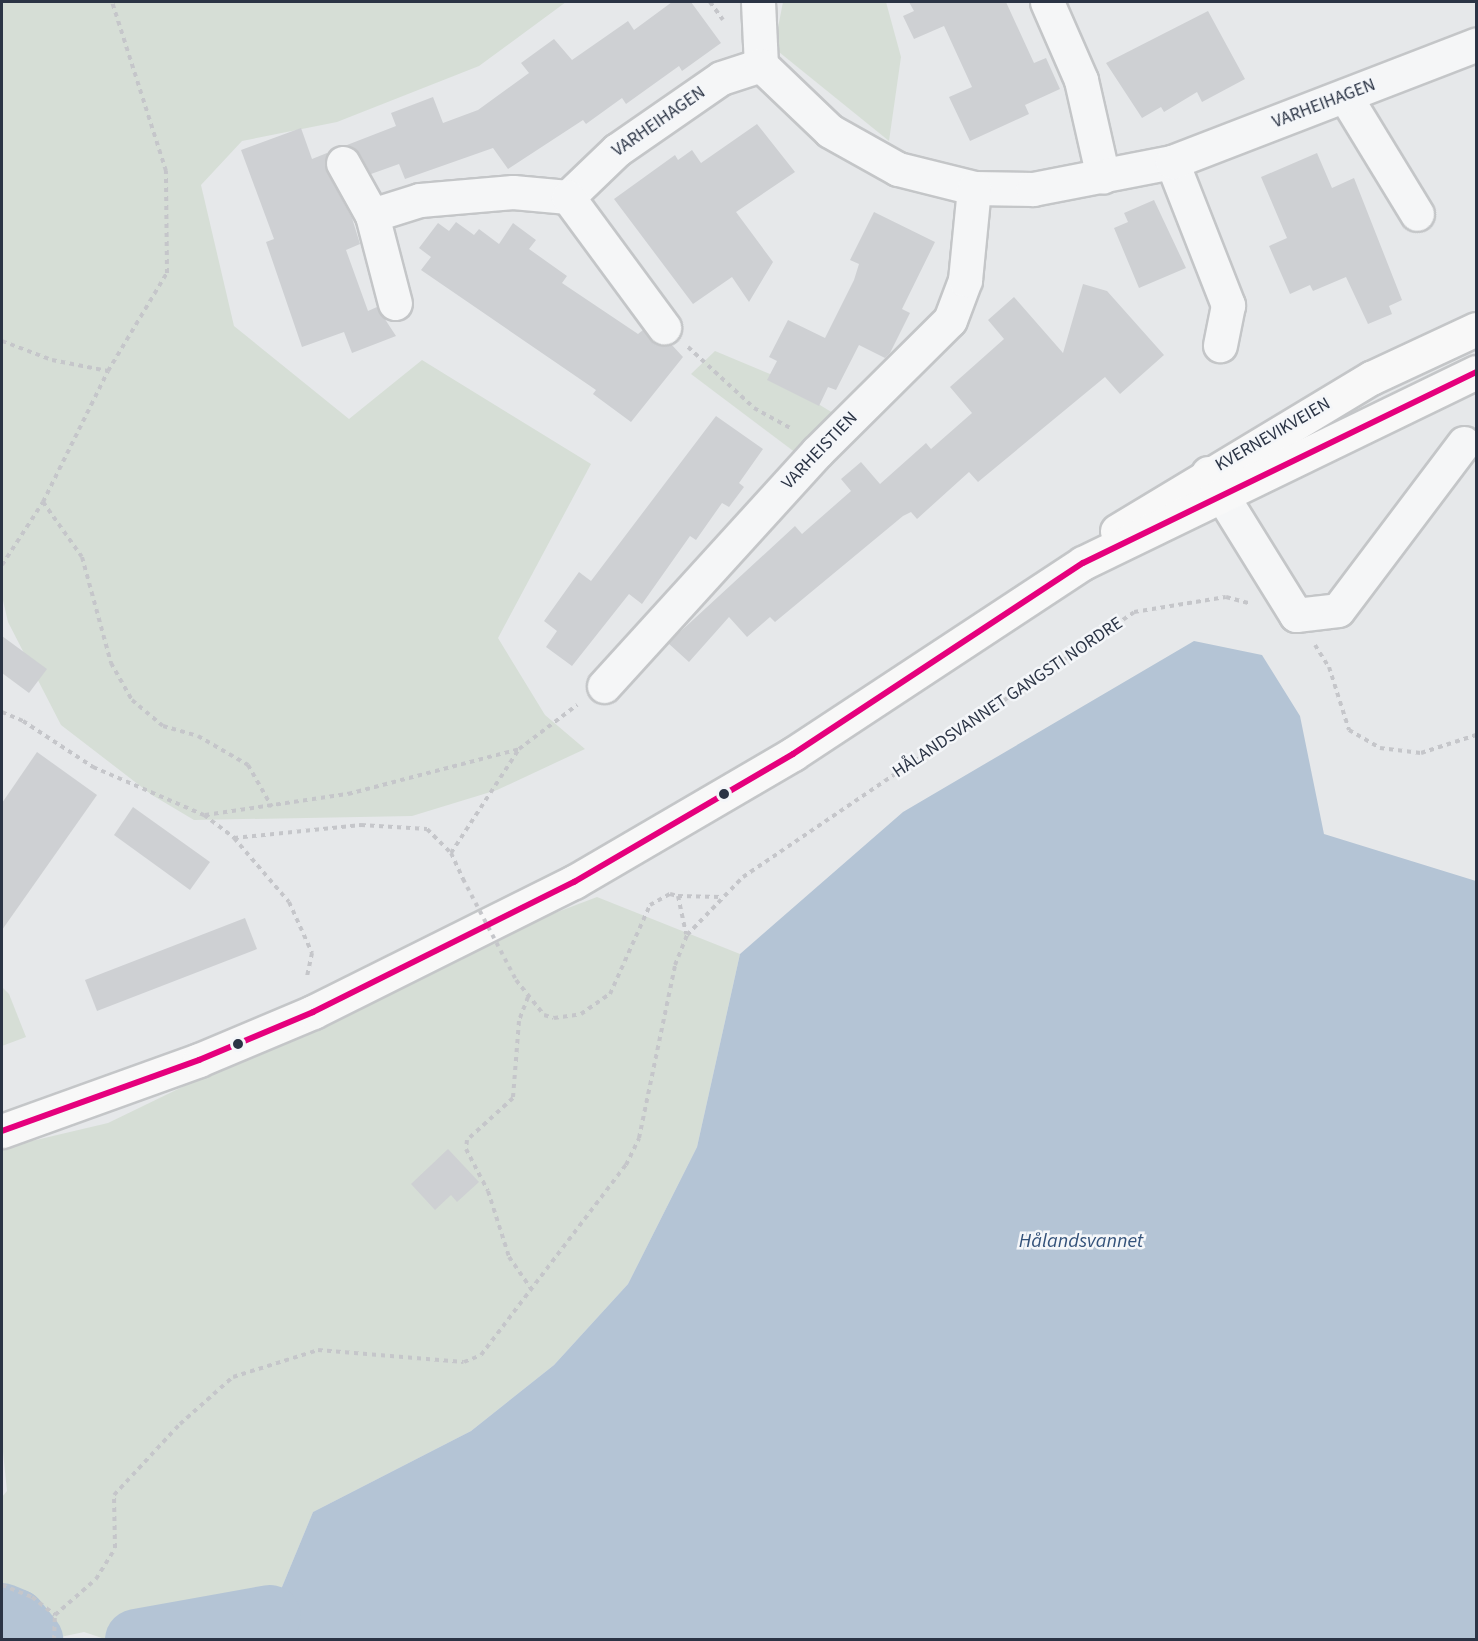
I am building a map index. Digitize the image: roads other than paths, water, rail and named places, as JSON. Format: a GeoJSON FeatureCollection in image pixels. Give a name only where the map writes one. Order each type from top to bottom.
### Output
{"type":"FeatureCollection","features":[{"type":"Feature","properties":{"kind":"main road","name":"KVERNEVIKVEIEN"},"geometry":{"type":"LineString","coordinates":[[1215,484],[1371,378],[1476,329]]}},
{"type":"Feature","properties":{"kind":"main road","name":"KVERNEVIKVEIEN"},"geometry":{"type":"LineString","coordinates":[[2,1131],[199,1060],[313,1012],[574,882],[678,823],[1083,564],[1126,523],[1476,372]]}},
{"type":"Feature","properties":{"kind":"street"},"geometry":{"type":"LineString","coordinates":[[758,2],[761,65]]}},
{"type":"Feature","properties":{"kind":"street"},"geometry":{"type":"LineString","coordinates":[[1047,2],[1081,80],[1103,177]]}},
{"type":"Feature","properties":{"kind":"street","name":"VARHEIHAGEN"},"geometry":{"type":"LineString","coordinates":[[568,197],[617,150],[721,78],[761,65],[830,131],[898,169],[974,188],[1033,189],[1172,162],[1476,45]]}},
{"type":"Feature","properties":{"kind":"street"},"geometry":{"type":"LineString","coordinates":[[1346,96],[1417,214]]}},
{"type":"Feature","properties":{"kind":"street"},"geometry":{"type":"LineString","coordinates":[[1172,162],[1228,305],[1220,345]]}},
{"type":"Feature","properties":{"kind":"street"},"geometry":{"type":"LineString","coordinates":[[343,164],[372,215],[395,303]]}},
{"type":"Feature","properties":{"kind":"street","name":"VARHEISTIEN"},"geometry":{"type":"LineString","coordinates":[[604,686],[817,452],[950,320],[965,280],[974,188]]}},
{"type":"Feature","properties":{"kind":"street"},"geometry":{"type":"LineString","coordinates":[[372,215],[420,200],[513,192],[568,197],[664,327]]}},
{"type":"Feature","properties":{"kind":"street"},"geometry":{"type":"LineString","coordinates":[[1215,484],[1296,615],[1338,610],[1464,443]]}},
{"type":"Feature","properties":{"kind":"water","name":"Hålandsvannet"},"geometry":{"type":"Polygon","coordinates":[[[1194,641],[1262,655],[1300,716],[1324,834],[1476,881],[1476,1639],[281,1639],[270,1616],[313,1512],[471,1431],[554,1365],[628,1284],[697,1147],[740,954],[903,812],[1194,641]]]}},
{"type":"Feature","properties":{"kind":"waterway"},"geometry":{"type":"LineString","coordinates":[[2,1614],[16,1620],[32,1640]]}},
{"type":"Feature","properties":{"kind":"waterway"},"geometry":{"type":"LineString","coordinates":[[136,1640],[270,1616]]}}]}
